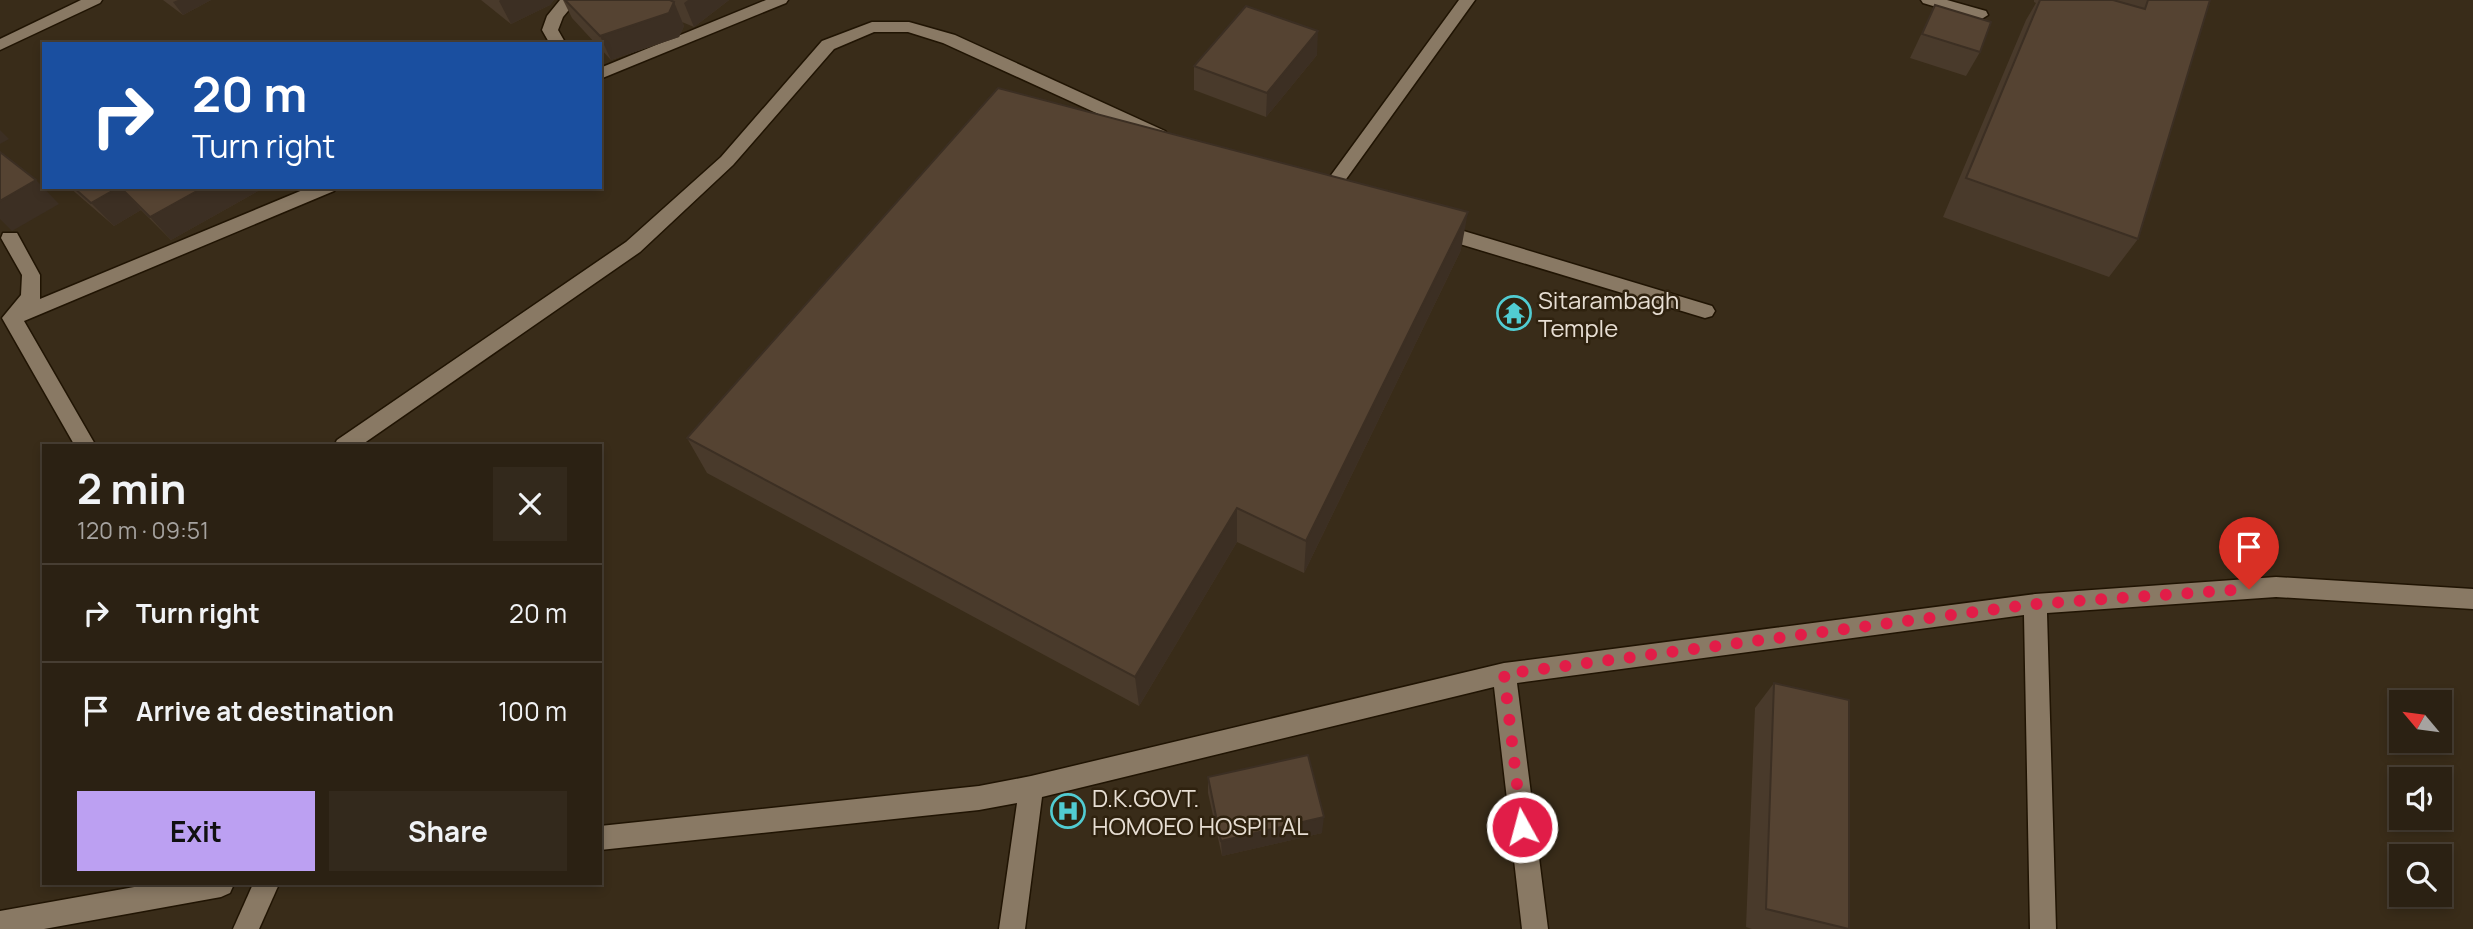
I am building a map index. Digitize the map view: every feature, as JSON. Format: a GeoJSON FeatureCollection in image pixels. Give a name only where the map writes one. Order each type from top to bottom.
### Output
{"type":"FeatureCollection","features":[{"type":"Feature","properties":{"kind":"street"},"geometry":{"type":"LineString","coordinates":[[0,45],[94,0]]}},
{"type":"Feature","properties":{"kind":"street"},"geometry":{"type":"LineString","coordinates":[[557,42],[550,30],[555,16],[569,0]]}},
{"type":"Feature","properties":{"kind":"street"},"geometry":{"type":"LineString","coordinates":[[602,73],[780,0]]}},
{"type":"Feature","properties":{"kind":"street"},"geometry":{"type":"LineString","coordinates":[[1300,187],[1331,198],[1467,0]]}},
{"type":"Feature","properties":{"kind":"street"},"geometry":{"type":"LineString","coordinates":[[1929,0],[1980,15]]}},
{"type":"Feature","properties":{"kind":"street"},"geometry":{"type":"LineString","coordinates":[[347,444],[633,247],[727,161],[828,45],[872,27],[909,27],[949,39],[1175,141]]}},
{"type":"Feature","properties":{"kind":"street"},"geometry":{"type":"LineString","coordinates":[[6,321],[323,189]]}},
{"type":"Feature","properties":{"kind":"street"},"geometry":{"type":"LineString","coordinates":[[1416,224],[1705,311]]}},
{"type":"Feature","properties":{"kind":"street"},"geometry":{"type":"LineString","coordinates":[[6,321],[31,297],[31,275],[10,238]]}},
{"type":"Feature","properties":{"kind":"street"},"geometry":{"type":"LineString","coordinates":[[6,321],[85,444]]}},
{"type":"Feature","properties":{"kind":"street"},"geometry":{"type":"LineString","coordinates":[[602,838],[979,798],[1031,788],[1504,674],[2035,604],[2276,587],[2473,599]]}},
{"type":"Feature","properties":{"kind":"street"},"geometry":{"type":"LineString","coordinates":[[2035,604],[2043,929]]}},
{"type":"Feature","properties":{"kind":"street"},"geometry":{"type":"LineString","coordinates":[[1504,674],[1535,929]]}},
{"type":"Feature","properties":{"kind":"street"},"geometry":{"type":"LineString","coordinates":[[1012,929],[1031,788]]}},
{"type":"Feature","properties":{"kind":"street"},"geometry":{"type":"LineString","coordinates":[[0,924],[215,885]]}},
{"type":"Feature","properties":{"kind":"street"},"geometry":{"type":"LineString","coordinates":[[246,929],[266,885]]}},
{"type":"Feature","properties":{"kind":"building"},"geometry":{"type":"Polygon","coordinates":[[[565,0],[674,2],[669,13],[600,36],[565,0]]]}},
{"type":"Feature","properties":{"kind":"building"},"geometry":{"type":"Polygon","coordinates":[[[2040,0],[2113,0],[2145,9],[2148,0],[2210,0],[2138,239],[1966,178],[2040,0]]]}},
{"type":"Feature","properties":{"kind":"building"},"geometry":{"type":"Polygon","coordinates":[[[1935,5],[1991,22],[1980,52],[1922,34],[1935,5]]]}},
{"type":"Feature","properties":{"kind":"building"},"geometry":{"type":"Polygon","coordinates":[[[1246,6],[1318,31],[1267,93],[1194,66],[1246,6]]]}},
{"type":"Feature","properties":{"kind":"building"},"geometry":{"type":"Polygon","coordinates":[[[998,88],[1468,212],[1306,541],[1237,508],[1135,677],[687,438],[998,88]]]}},
{"type":"Feature","properties":{"kind":"building"},"geometry":{"type":"Polygon","coordinates":[[[0,152],[36,180],[0,201],[0,152]]]}},
{"type":"Feature","properties":{"kind":"building"},"geometry":{"type":"Polygon","coordinates":[[[75,189],[116,189],[91,203],[75,189]]]}},
{"type":"Feature","properties":{"kind":"building"},"geometry":{"type":"Polygon","coordinates":[[[122,189],[200,189],[150,217],[122,189]]]}},
{"type":"Feature","properties":{"kind":"building"},"geometry":{"type":"Polygon","coordinates":[[[1774,683],[1849,700],[1849,929],[1766,909],[1774,683]]]}},
{"type":"Feature","properties":{"kind":"building"},"geometry":{"type":"Polygon","coordinates":[[[1308,755],[1324,817],[1221,841],[1208,777],[1308,755]]]}},
{"type":"Feature","properties":{"kind":"place","name":"Sitarambagh Temple"},"geometry":{"type":"Point","coordinates":[1514,313]}},
{"type":"Feature","properties":{"kind":"place","name":"D.K.GOVT. HOMOEO HOSPITAL"},"geometry":{"type":"Point","coordinates":[1068,811]}},
{"type":"Feature","properties":{"kind":"route"},"geometry":{"type":"LineString","coordinates":[[1522,827],[1504,674],[2035,604],[2249,589]]}}]}
